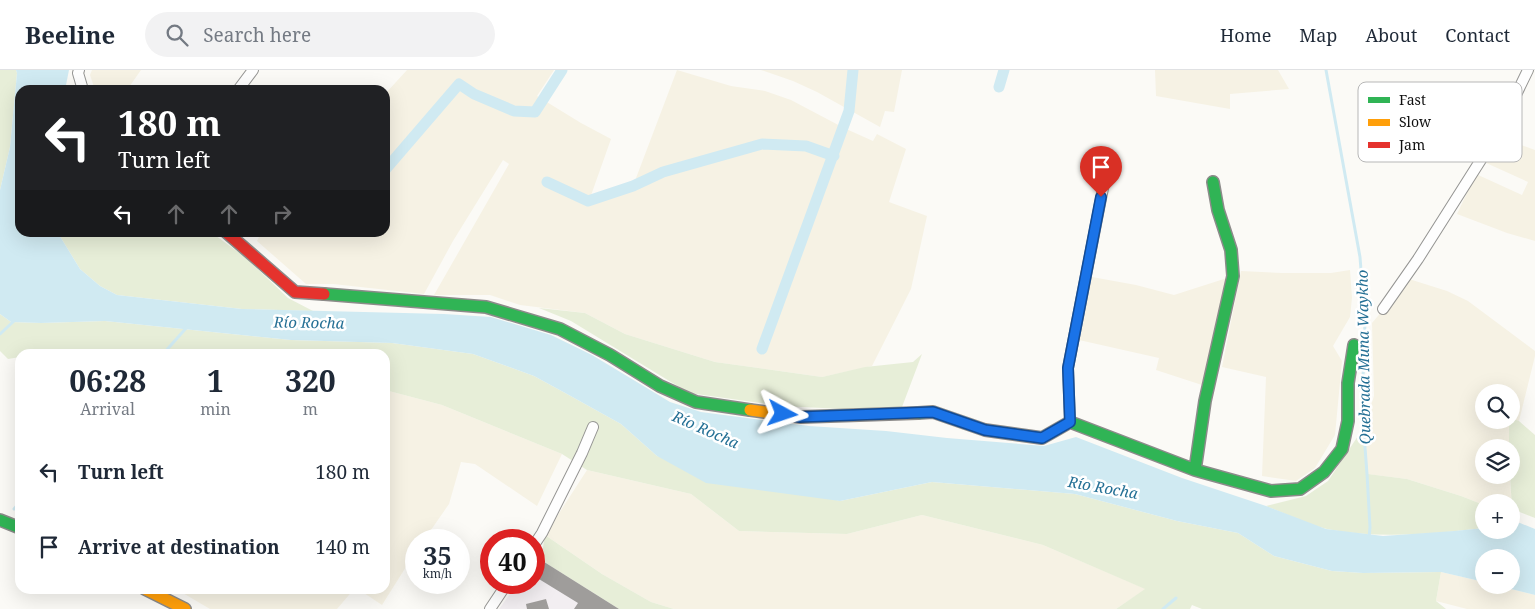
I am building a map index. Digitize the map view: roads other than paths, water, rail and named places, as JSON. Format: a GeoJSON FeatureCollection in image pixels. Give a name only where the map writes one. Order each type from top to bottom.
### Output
{"type":"FeatureCollection","features":[{"type":"Feature","properties":{"kind":"street"},"geometry":{"type":"LineString","coordinates":[[79,70],[82,85]]}},
{"type":"Feature","properties":{"kind":"street"},"geometry":{"type":"LineString","coordinates":[[82,85],[88,70]]}},
{"type":"Feature","properties":{"kind":"street"},"geometry":{"type":"LineString","coordinates":[[242,85],[253,70]]}},
{"type":"Feature","properties":{"kind":"street"},"geometry":{"type":"LineString","coordinates":[[1522,82],[1528,70]]}},
{"type":"Feature","properties":{"kind":"street"},"geometry":{"type":"LineString","coordinates":[[1383,309],[1418,259],[1480,162]]}},
{"type":"Feature","properties":{"kind":"street"},"geometry":{"type":"LineString","coordinates":[[1070,422],[1068,368],[1105,178]]}},
{"type":"Feature","properties":{"kind":"street"},"geometry":{"type":"LineString","coordinates":[[1195,470],[1205,401],[1233,276],[1231,250],[1218,210],[1213,182]]}},
{"type":"Feature","properties":{"kind":"street"},"geometry":{"type":"LineString","coordinates":[[232,237],[295,292],[486,307],[560,330],[610,356],[660,386],[696,402],[800,417],[933,412],[985,430],[1042,438],[1070,422]]}},
{"type":"Feature","properties":{"kind":"street"},"geometry":{"type":"LineString","coordinates":[[1070,422],[1195,470],[1271,491],[1300,489],[1324,472],[1342,449],[1348,421],[1348,383],[1354,345]]}},
{"type":"Feature","properties":{"kind":"street"},"geometry":{"type":"LineString","coordinates":[[543,529],[582,453],[593,427]]}},
{"type":"Feature","properties":{"kind":"street"},"geometry":{"type":"LineString","coordinates":[[0,520],[15,526]]}},
{"type":"Feature","properties":{"kind":"street"},"geometry":{"type":"LineString","coordinates":[[155,594],[185,609]]}},
{"type":"Feature","properties":{"kind":"street"},"geometry":{"type":"LineString","coordinates":[[490,609],[500,594]]}},
{"type":"Feature","properties":{"kind":"water","name":"Río Rocha"},"geometry":{"type":"Polygon","coordinates":[[[16,70],[69,70],[66,85],[16,85],[16,70]]]}},
{"type":"Feature","properties":{"kind":"water","name":"Río Rocha"},"geometry":{"type":"Polygon","coordinates":[[[15,94],[15,237],[60,237],[80,269],[100,286],[117,295],[242,309],[491,317],[551,335],[592,355],[670,402],[701,412],[809,426],[886,431],[1044,446],[1076,437],[1182,478],[1266,506],[1326,529],[1383,536],[1475,529],[1475,539],[1520,539],[1520,523],[1535,529],[1535,595],[1520,591],[1520,549],[1475,549],[1475,580],[1441,572],[1363,573],[1332,571],[1274,556],[1238,533],[1177,521],[1075,494],[932,482],[840,501],[706,483],[657,456],[621,424],[567,394],[534,376],[473,354],[392,343],[291,340],[105,321],[11,322],[0,314],[0,190],[10,147],[15,94]]]}},
{"type":"Feature","properties":{"kind":"waterway"},"geometry":{"type":"LineString","coordinates":[[390,164],[459,84],[474,94],[514,111],[535,112],[562,70]]}},
{"type":"Feature","properties":{"kind":"waterway"},"geometry":{"type":"LineString","coordinates":[[762,349],[849,111],[853,70]]}},
{"type":"Feature","properties":{"kind":"waterway"},"geometry":{"type":"LineString","coordinates":[[999,87],[1004,70]]}},
{"type":"Feature","properties":{"kind":"waterway","name":"Quebrada Muna Waykho"},"geometry":{"type":"LineString","coordinates":[[1326,70],[1360,257],[1365,322],[1362,407],[1370,527],[1369,538]]}},
{"type":"Feature","properties":{"kind":"waterway"},"geometry":{"type":"LineString","coordinates":[[547,182],[588,201],[633,186],[663,172],[762,144],[806,146],[834,156]]}},
{"type":"Feature","properties":{"kind":"waterway"},"geometry":{"type":"LineString","coordinates":[[0,334],[14,321]]}},
{"type":"Feature","properties":{"kind":"waterway"},"geometry":{"type":"LineString","coordinates":[[167,349],[188,326]]}},
{"type":"Feature","properties":{"kind":"waterway"},"geometry":{"type":"LineString","coordinates":[[1163,609],[1176,598]]}}]}
